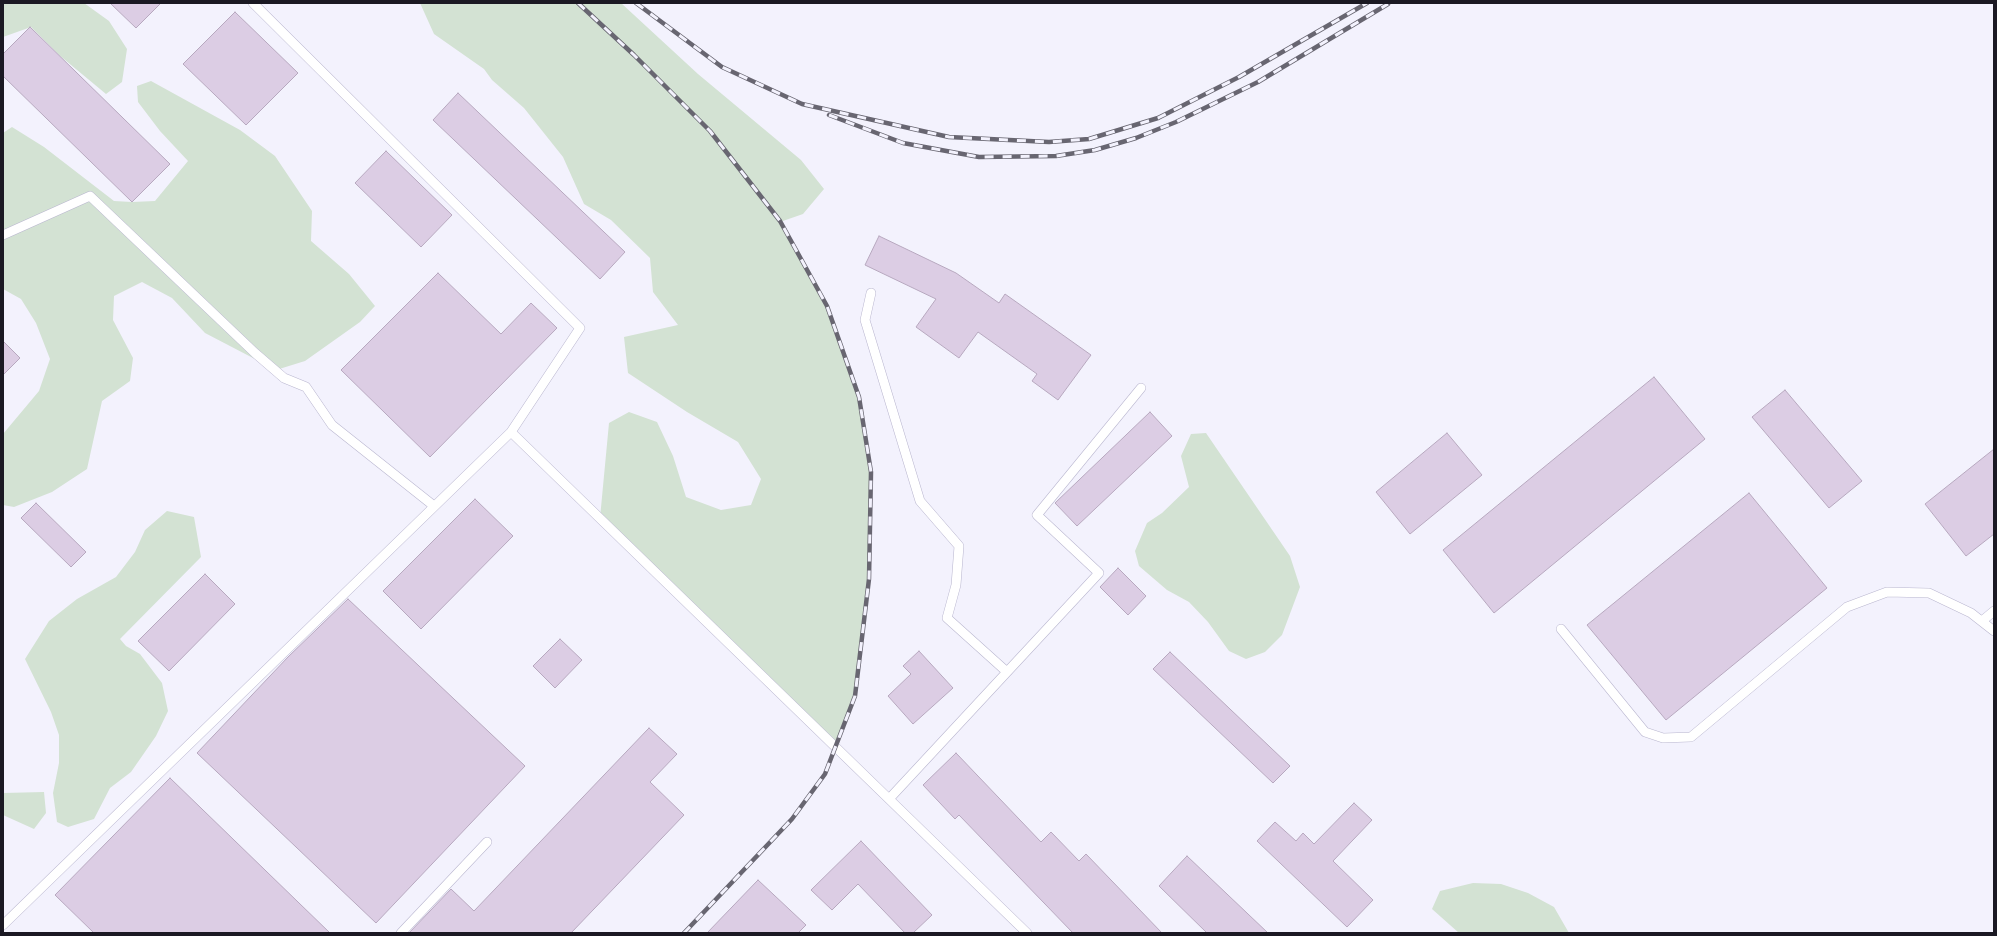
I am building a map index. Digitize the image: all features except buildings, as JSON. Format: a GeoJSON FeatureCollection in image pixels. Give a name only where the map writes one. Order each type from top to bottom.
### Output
{"type":"FeatureCollection","features":[{"type":"Feature","properties":{"kind":"lane"},"geometry":{"type":"LineString","coordinates":[[3,925],[510,432],[580,328],[253,3]]}},
{"type":"Feature","properties":{"kind":"lane"},"geometry":{"type":"LineString","coordinates":[[3,235],[90,196],[255,353],[284,378],[306,387],[332,425],[434,506]]}},
{"type":"Feature","properties":{"kind":"lane"},"geometry":{"type":"LineString","coordinates":[[871,292],[865,320],[920,501],[959,546],[956,585],[947,618],[1007,672]]}},
{"type":"Feature","properties":{"kind":"lane"},"geometry":{"type":"LineString","coordinates":[[889,799],[1099,573],[1037,516],[1141,388]]}},
{"type":"Feature","properties":{"kind":"lane"},"geometry":{"type":"LineString","coordinates":[[510,432],[1027,933]]}},
{"type":"Feature","properties":{"kind":"lane"},"geometry":{"type":"LineString","coordinates":[[1561,629],[1646,732],[1663,738],[1691,737],[1847,606],[1880,594],[1887,592],[1928,593],[1972,612],[1994,631]]}},
{"type":"Feature","properties":{"kind":"lane"},"geometry":{"type":"LineString","coordinates":[[1982,621],[1994,611]]}},
{"type":"Feature","properties":{"kind":"lane"},"geometry":{"type":"LineString","coordinates":[[401,933],[487,842]]}},
{"type":"Feature","properties":{"kind":"green space"},"geometry":{"type":"Polygon","coordinates":[[[3,3],[84,3],[109,21],[127,49],[122,82],[106,94],[59,55],[31,27],[3,37],[3,3]]]}},
{"type":"Feature","properties":{"kind":"green space"},"geometry":{"type":"Polygon","coordinates":[[[420,3],[621,3],[698,74],[801,160],[824,189],[803,214],[780,222],[827,306],[859,397],[871,472],[869,579],[855,696],[835,747],[600,518],[609,423],[629,412],[657,422],[673,456],[686,497],[721,510],[751,505],[761,479],[738,442],[687,412],[628,373],[624,337],[678,325],[653,292],[650,258],[611,220],[584,204],[563,157],[524,108],[492,80],[484,69],[434,34],[420,3]]]}},
{"type":"Feature","properties":{"kind":"green space"},"geometry":{"type":"Polygon","coordinates":[[[151,81],[240,130],[275,156],[312,211],[311,241],[349,274],[375,306],[360,322],[305,361],[276,370],[205,333],[172,298],[142,282],[114,296],[113,320],[133,358],[130,381],[102,401],[87,469],[52,492],[14,507],[3,505],[3,434],[39,391],[50,359],[36,323],[21,299],[3,289],[3,133],[12,127],[44,147],[114,201],[155,201],[188,161],[160,131],[138,102],[137,86],[151,81]]]}},
{"type":"Feature","properties":{"kind":"green space"},"geometry":{"type":"Polygon","coordinates":[[[1206,433],[1290,556],[1300,587],[1282,635],[1265,652],[1246,659],[1229,651],[1208,622],[1189,602],[1167,590],[1139,566],[1135,551],[1147,523],[1162,513],[1189,487],[1181,456],[1191,434],[1206,433]]]}},
{"type":"Feature","properties":{"kind":"green space"},"geometry":{"type":"Polygon","coordinates":[[[167,511],[194,517],[201,557],[120,639],[126,646],[140,654],[162,683],[168,711],[156,736],[131,772],[110,788],[94,819],[68,827],[57,822],[53,793],[59,763],[59,735],[51,712],[25,659],[49,621],[77,599],[116,577],[135,552],[145,530],[167,511]]]}},
{"type":"Feature","properties":{"kind":"green space"},"geometry":{"type":"Polygon","coordinates":[[[44,792],[46,813],[34,829],[3,815],[3,793],[44,792]]]}},
{"type":"Feature","properties":{"kind":"green space"},"geometry":{"type":"Polygon","coordinates":[[[1473,883],[1501,884],[1528,893],[1554,907],[1569,933],[1459,933],[1432,909],[1440,891],[1473,883]]]}},
{"type":"Feature","properties":{"kind":"railway"},"geometry":{"type":"LineString","coordinates":[[578,3],[634,55],[710,131],[780,221],[827,306],[859,397],[871,472],[869,579],[855,696],[825,774],[792,819],[684,933]]}},
{"type":"Feature","properties":{"kind":"railway"},"geometry":{"type":"LineString","coordinates":[[636,3],[722,67],[802,104],[949,137],[1049,142],[1089,139],[1158,118],[1239,77],[1367,3]]}},
{"type":"Feature","properties":{"kind":"railway"},"geometry":{"type":"LineString","coordinates":[[829,115],[903,143],[979,157],[1056,156],[1095,150],[1136,138],[1176,122],[1258,82],[1388,4]]}}]}
